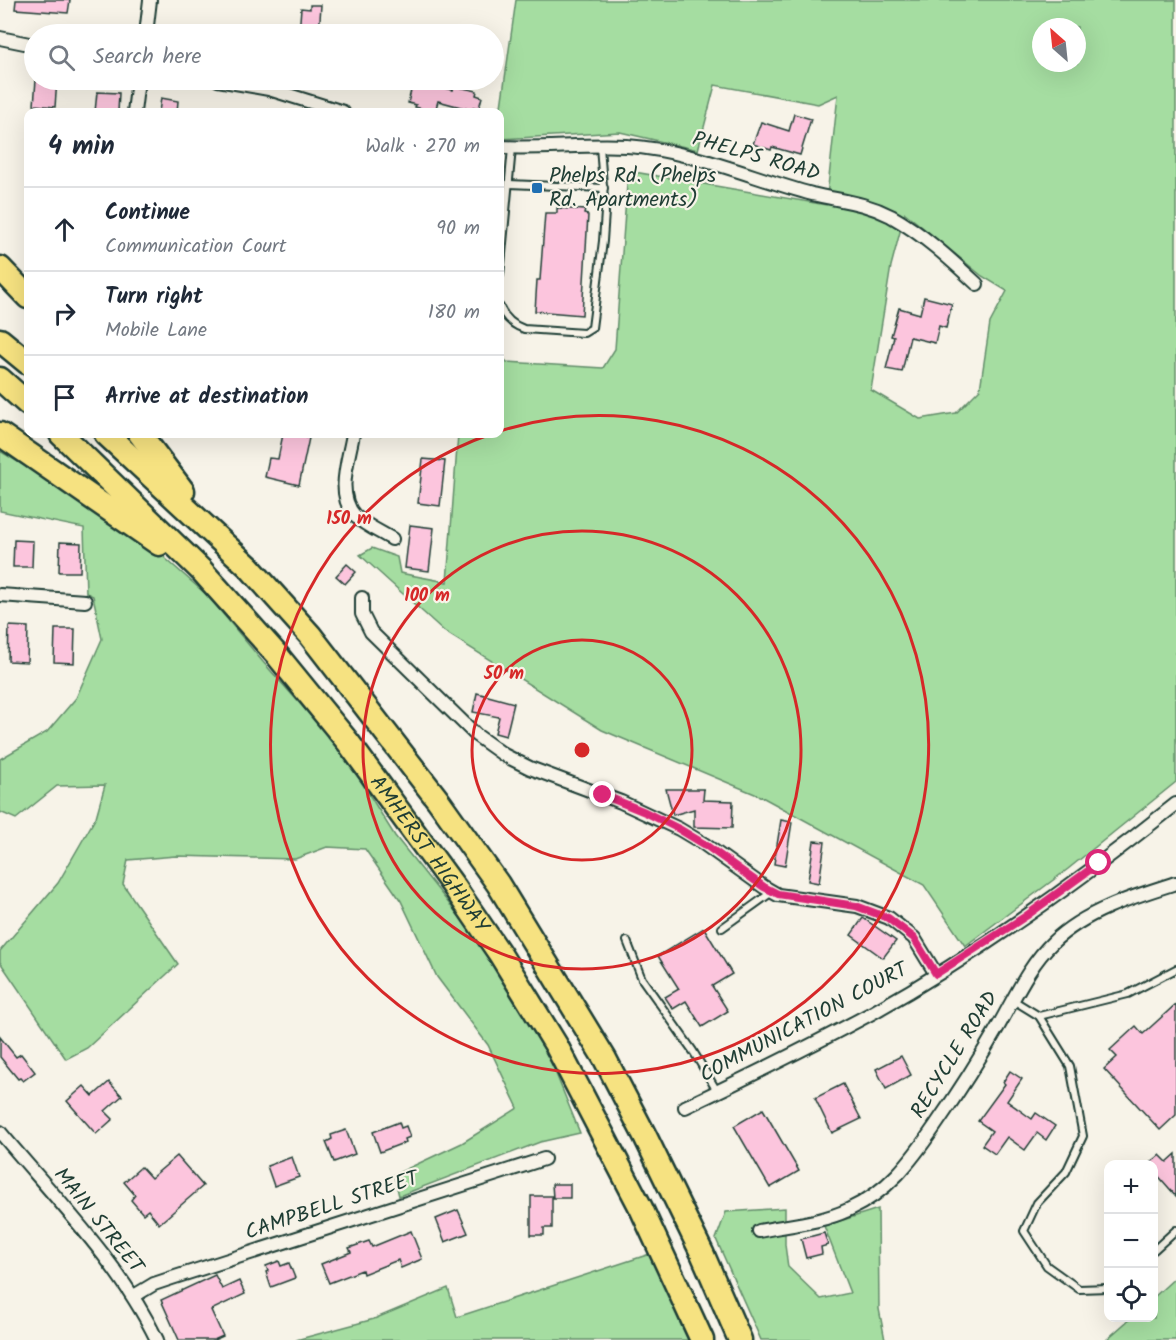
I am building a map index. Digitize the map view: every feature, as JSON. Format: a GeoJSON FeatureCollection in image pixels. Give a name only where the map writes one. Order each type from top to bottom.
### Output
{"type":"FeatureCollection","features":[{"type":"Feature","properties":{"kind":"highway"},"geometry":{"type":"LineString","coordinates":[[0,268],[24,293]]}},
{"type":"Feature","properties":{"kind":"highway"},"geometry":{"type":"LineString","coordinates":[[0,340],[24,360]]}},
{"type":"Feature","properties":{"kind":"highway"},"geometry":{"type":"LineString","coordinates":[[0,379],[24,400]]}},
{"type":"Feature","properties":{"kind":"highway"},"geometry":{"type":"LineString","coordinates":[[0,434],[153,539],[240,615]]}},
{"type":"Feature","properties":{"kind":"highway","name":"AMHERST HIGHWAY"},"geometry":{"type":"LineString","coordinates":[[65,438],[202,571],[277,655],[348,742],[455,888],[500,954],[556,1045],[591,1109],[641,1208],[702,1340]]}},
{"type":"Feature","properties":{"kind":"highway","name":"AMHERST HIGHWAY"},"geometry":{"type":"LineString","coordinates":[[110,438],[249,567],[310,635],[438,800],[498,884],[605,1059],[702,1253],[740,1340]]}},
{"type":"Feature","properties":{"kind":"highway"},"geometry":{"type":"LineString","coordinates":[[144,438],[182,489],[249,567]]}},
{"type":"Feature","properties":{"kind":"highway"},"geometry":{"type":"LineString","coordinates":[[702,1253],[729,1300],[747,1340]]}},
{"type":"Feature","properties":{"kind":"street"},"geometry":{"type":"LineString","coordinates":[[147,24],[150,0]]}},
{"type":"Feature","properties":{"kind":"street"},"geometry":{"type":"LineString","coordinates":[[0,38],[24,43]]}},
{"type":"Feature","properties":{"kind":"street"},"geometry":{"type":"LineString","coordinates":[[134,108],[137,90]]}},
{"type":"Feature","properties":{"kind":"street"},"geometry":{"type":"LineString","coordinates":[[272,90],[330,108]]}},
{"type":"Feature","properties":{"kind":"street","name":"PHELPS ROAD"},"geometry":{"type":"LineString","coordinates":[[506,147],[629,146],[657,150],[814,194],[849,200],[870,207],[911,229],[944,253],[977,284]]}},
{"type":"Feature","properties":{"kind":"street"},"geometry":{"type":"LineString","coordinates":[[352,438],[344,490],[349,506],[359,519],[392,538]]}},
{"type":"Feature","properties":{"kind":"street"},"geometry":{"type":"LineString","coordinates":[[0,595],[86,602]]}},
{"type":"Feature","properties":{"kind":"street"},"geometry":{"type":"LineString","coordinates":[[362,598],[362,614],[371,632],[476,735],[504,755],[530,768],[621,802],[679,829],[778,894],[856,906],[888,918],[914,938],[936,974]]}},
{"type":"Feature","properties":{"kind":"street","name":"COMMUNICATION COURT"},"geometry":{"type":"LineString","coordinates":[[685,1107],[863,1017],[936,974],[1045,902],[1176,804]]}},
{"type":"Feature","properties":{"kind":"street","name":"RECYCLE ROAD"},"geometry":{"type":"LineString","coordinates":[[759,1231],[825,1219],[872,1197],[891,1182],[907,1165],[966,1083],[1032,967],[1046,949],[1077,923],[1108,908],[1176,883]]}},
{"type":"Feature","properties":{"kind":"street","name":"MAIN STREET"},"geometry":{"type":"LineString","coordinates":[[0,1132],[111,1264],[134,1296],[158,1340]]}},
{"type":"Feature","properties":{"kind":"street","name":"CAMPBELL STREET"},"geometry":{"type":"LineString","coordinates":[[134,1296],[154,1284],[544,1159]]}},
{"type":"Feature","properties":{"kind":"lane"},"geometry":{"type":"LineString","coordinates":[[504,314],[508,320],[518,327],[584,333],[589,331],[594,320],[603,241],[604,188],[600,146]]}},
{"type":"Feature","properties":{"kind":"lane"},"geometry":{"type":"LineString","coordinates":[[504,235],[509,184],[506,147]]}},
{"type":"Feature","properties":{"kind":"lane"},"geometry":{"type":"LineString","coordinates":[[509,184],[604,188]]}},
{"type":"Feature","properties":{"kind":"lane"},"geometry":{"type":"LineString","coordinates":[[722,928],[772,891]]}},
{"type":"Feature","properties":{"kind":"lane"},"geometry":{"type":"LineString","coordinates":[[627,941],[642,979],[718,1091]]}},
{"type":"Feature","properties":{"kind":"lane"},"geometry":{"type":"LineString","coordinates":[[1039,1016],[1128,994],[1176,969]]}},
{"type":"Feature","properties":{"kind":"lane"},"geometry":{"type":"LineString","coordinates":[[1013,1000],[1039,1016],[1070,1066],[1083,1136],[1066,1172],[1037,1203],[1024,1231],[1047,1266],[1079,1289],[1104,1288]]}},
{"type":"Feature","properties":{"kind":"lane"},"geometry":{"type":"LineString","coordinates":[[1158,1246],[1176,1230]]}},
{"type":"Feature","properties":{"kind":"green space"},"geometry":{"type":"Polygon","coordinates":[[[516,0],[1176,0],[1176,782],[1068,869],[965,946],[924,885],[762,797],[602,730],[445,632],[360,555],[372,548],[397,557],[400,573],[447,582],[458,438],[504,438],[504,359],[507,362],[603,368],[615,349],[628,171],[826,205],[838,95],[818,104],[715,85],[698,150],[620,132],[504,139],[504,108],[501,108],[516,0]],[[905,213],[891,266],[871,390],[920,419],[956,413],[980,389],[990,323],[1007,291],[982,276],[905,213]]]}},
{"type":"Feature","properties":{"kind":"green space"},"geometry":{"type":"Polygon","coordinates":[[[0,451],[149,544],[208,596],[342,751],[395,836],[475,936],[550,1059],[580,1133],[540,1142],[399,1196],[394,1175],[462,1143],[518,1108],[488,1045],[437,977],[401,901],[365,849],[327,847],[295,859],[176,856],[128,860],[123,884],[178,964],[87,1048],[66,1059],[0,962],[0,951],[58,883],[96,817],[105,785],[57,786],[16,819],[0,812],[0,759],[47,732],[76,698],[102,639],[93,596],[86,593],[84,528],[0,511],[0,451]]]}},
{"type":"Feature","properties":{"kind":"green space"},"geometry":{"type":"Polygon","coordinates":[[[785,1208],[785,1245],[788,1267],[821,1299],[850,1293],[824,1226],[878,1209],[879,1309],[885,1340],[761,1340],[716,1239],[726,1212],[785,1208]]]}},
{"type":"Feature","properties":{"kind":"green space"},"geometry":{"type":"Polygon","coordinates":[[[650,1254],[685,1317],[694,1340],[296,1340],[374,1319],[448,1288],[457,1317],[650,1254]]]}},
{"type":"Feature","properties":{"kind":"green space"},"geometry":{"type":"Polygon","coordinates":[[[1176,1277],[1176,1340],[1106,1340],[1126,1322],[1158,1322],[1158,1293],[1176,1277]]]}},
{"type":"Feature","properties":{"kind":"building"},"geometry":{"type":"Polygon","coordinates":[[[16,0],[70,0],[68,13],[15,9],[16,0]]]}},
{"type":"Feature","properties":{"kind":"building"},"geometry":{"type":"Polygon","coordinates":[[[310,5],[321,5],[320,24],[300,24],[301,8],[310,9],[310,5]]]}},
{"type":"Feature","properties":{"kind":"building"},"geometry":{"type":"Polygon","coordinates":[[[35,90],[56,90],[55,107],[34,105],[35,90]]]}},
{"type":"Feature","properties":{"kind":"building"},"geometry":{"type":"Polygon","coordinates":[[[411,90],[472,90],[477,91],[476,95],[482,97],[479,108],[464,108],[438,101],[436,108],[419,108],[408,103],[411,90]]]}},
{"type":"Feature","properties":{"kind":"building"},"geometry":{"type":"Polygon","coordinates":[[[97,92],[119,93],[118,108],[95,108],[97,92]]]}},
{"type":"Feature","properties":{"kind":"building"},"geometry":{"type":"Polygon","coordinates":[[[161,98],[178,101],[177,108],[160,108],[161,98]]]}},
{"type":"Feature","properties":{"kind":"building"},"geometry":{"type":"Polygon","coordinates":[[[794,114],[811,119],[800,155],[753,144],[761,122],[789,131],[794,114]]]}},
{"type":"Feature","properties":{"kind":"building"},"geometry":{"type":"Polygon","coordinates":[[[557,208],[585,210],[584,214],[588,215],[582,315],[535,311],[537,280],[540,280],[545,213],[557,213],[557,208]]]}},
{"type":"Feature","properties":{"kind":"building"},"geometry":{"type":"Polygon","coordinates":[[[924,297],[952,304],[946,328],[939,326],[935,343],[910,337],[902,372],[886,369],[894,337],[891,336],[899,308],[920,314],[924,297]]]}},
{"type":"Feature","properties":{"kind":"building"},"geometry":{"type":"Polygon","coordinates":[[[282,438],[309,438],[299,485],[265,477],[269,458],[278,459],[282,438]]]}},
{"type":"Feature","properties":{"kind":"building"},"geometry":{"type":"Polygon","coordinates":[[[423,459],[445,461],[440,506],[418,503],[423,459]]]}},
{"type":"Feature","properties":{"kind":"building"},"geometry":{"type":"Polygon","coordinates":[[[410,525],[434,528],[429,571],[405,568],[410,525]]]}},
{"type":"Feature","properties":{"kind":"building"},"geometry":{"type":"Polygon","coordinates":[[[14,540],[33,541],[32,567],[13,567],[14,540]]]}},
{"type":"Feature","properties":{"kind":"building"},"geometry":{"type":"Polygon","coordinates":[[[60,542],[81,543],[80,572],[59,572],[60,542]]]}},
{"type":"Feature","properties":{"kind":"building"},"geometry":{"type":"Polygon","coordinates":[[[347,564],[356,572],[345,584],[336,576],[347,564]]]}},
{"type":"Feature","properties":{"kind":"building"},"geometry":{"type":"Polygon","coordinates":[[[9,626],[28,627],[27,662],[8,661],[9,626]]]}},
{"type":"Feature","properties":{"kind":"building"},"geometry":{"type":"Polygon","coordinates":[[[55,629],[75,629],[74,663],[54,662],[55,629]]]}},
{"type":"Feature","properties":{"kind":"building"},"geometry":{"type":"Polygon","coordinates":[[[477,693],[514,703],[506,736],[495,733],[499,717],[473,712],[477,693]]]}},
{"type":"Feature","properties":{"kind":"building"},"geometry":{"type":"Polygon","coordinates":[[[666,789],[704,789],[703,800],[733,801],[732,828],[694,827],[694,809],[673,815],[666,789]]]}},
{"type":"Feature","properties":{"kind":"building"},"geometry":{"type":"Polygon","coordinates":[[[781,820],[792,822],[785,866],[774,864],[781,820]]]}},
{"type":"Feature","properties":{"kind":"building"},"geometry":{"type":"Polygon","coordinates":[[[814,841],[825,842],[819,883],[808,881],[814,841]]]}},
{"type":"Feature","properties":{"kind":"building"},"geometry":{"type":"Polygon","coordinates":[[[863,918],[896,941],[883,958],[851,935],[863,918]]]}},
{"type":"Feature","properties":{"kind":"building"},"geometry":{"type":"Polygon","coordinates":[[[704,928],[732,974],[712,986],[728,1011],[702,1027],[686,1001],[673,1009],[665,997],[679,989],[658,956],[704,928]]]}},
{"type":"Feature","properties":{"kind":"building"},"geometry":{"type":"Polygon","coordinates":[[[1176,1004],[1176,1115],[1160,1130],[1104,1069],[1117,1057],[1110,1050],[1136,1026],[1143,1034],[1176,1004]]]}},
{"type":"Feature","properties":{"kind":"building"},"geometry":{"type":"Polygon","coordinates":[[[0,1037],[16,1057],[21,1054],[35,1072],[23,1081],[18,1079],[0,1057],[0,1037]]]}},
{"type":"Feature","properties":{"kind":"building"},"geometry":{"type":"Polygon","coordinates":[[[901,1056],[911,1075],[886,1089],[876,1069],[901,1056]]]}},
{"type":"Feature","properties":{"kind":"building"},"geometry":{"type":"Polygon","coordinates":[[[1010,1071],[1022,1079],[1007,1101],[1032,1119],[1036,1113],[1055,1126],[1046,1140],[1037,1133],[1025,1150],[1007,1137],[995,1154],[982,1145],[992,1131],[978,1121],[1005,1084],[1003,1082],[1010,1071]]]}},
{"type":"Feature","properties":{"kind":"building"},"geometry":{"type":"Polygon","coordinates":[[[109,1082],[122,1096],[105,1111],[113,1119],[96,1134],[67,1101],[84,1086],[93,1096],[109,1082]]]}},
{"type":"Feature","properties":{"kind":"building"},"geometry":{"type":"Polygon","coordinates":[[[843,1084],[861,1119],[832,1133],[815,1098],[843,1084]]]}},
{"type":"Feature","properties":{"kind":"building"},"geometry":{"type":"Polygon","coordinates":[[[763,1109],[799,1171],[770,1188],[734,1126],[763,1109]]]}},
{"type":"Feature","properties":{"kind":"building"},"geometry":{"type":"Polygon","coordinates":[[[399,1122],[401,1128],[406,1126],[410,1137],[405,1139],[406,1142],[380,1152],[373,1132],[399,1122]]]}},
{"type":"Feature","properties":{"kind":"building"},"geometry":{"type":"Polygon","coordinates":[[[346,1130],[355,1154],[334,1162],[326,1142],[332,1139],[331,1135],[346,1130]]]}},
{"type":"Feature","properties":{"kind":"building"},"geometry":{"type":"Polygon","coordinates":[[[1176,1154],[1176,1196],[1158,1176],[1158,1160],[1154,1160],[1160,1155],[1167,1162],[1176,1154]]]}},
{"type":"Feature","properties":{"kind":"building"},"geometry":{"type":"Polygon","coordinates":[[[177,1156],[203,1186],[159,1224],[148,1210],[143,1214],[131,1200],[135,1195],[124,1182],[141,1167],[151,1178],[177,1156]]]}},
{"type":"Feature","properties":{"kind":"building"},"geometry":{"type":"Polygon","coordinates":[[[292,1157],[299,1177],[274,1186],[267,1166],[292,1157]]]}},
{"type":"Feature","properties":{"kind":"building"},"geometry":{"type":"Polygon","coordinates":[[[552,1184],[570,1184],[570,1198],[553,1198],[552,1184]]]}},
{"type":"Feature","properties":{"kind":"building"},"geometry":{"type":"Polygon","coordinates":[[[531,1196],[552,1196],[552,1228],[544,1228],[544,1235],[531,1235],[531,1196]]]}},
{"type":"Feature","properties":{"kind":"building"},"geometry":{"type":"Polygon","coordinates":[[[458,1210],[468,1233],[445,1242],[436,1219],[458,1210]]]}},
{"type":"Feature","properties":{"kind":"building"},"geometry":{"type":"Polygon","coordinates":[[[411,1231],[422,1259],[401,1268],[398,1260],[363,1274],[362,1270],[329,1283],[321,1264],[351,1252],[349,1248],[369,1241],[372,1247],[411,1231]]]}},
{"type":"Feature","properties":{"kind":"building"},"geometry":{"type":"Polygon","coordinates":[[[824,1233],[828,1245],[821,1247],[822,1254],[806,1258],[801,1239],[824,1233]]]}},
{"type":"Feature","properties":{"kind":"building"},"geometry":{"type":"Polygon","coordinates":[[[279,1261],[281,1266],[289,1263],[295,1278],[271,1287],[266,1266],[279,1261]]]}},
{"type":"Feature","properties":{"kind":"building"},"geometry":{"type":"Polygon","coordinates":[[[215,1275],[222,1289],[239,1281],[245,1294],[211,1310],[223,1336],[214,1340],[179,1340],[161,1300],[215,1275]]]}},
{"type":"Feature","properties":{"kind":"place","name":"Phelps Rd. (Phelps Rd. Apartments)"},"geometry":{"type":"Point","coordinates":[537,188]}},
{"type":"Feature","properties":{"kind":"route"},"geometry":{"type":"LineString","coordinates":[[603,795],[679,829],[764,887],[778,894],[856,906],[888,918],[904,928],[914,938],[936,974],[1026,916],[1099,863]]}}]}
